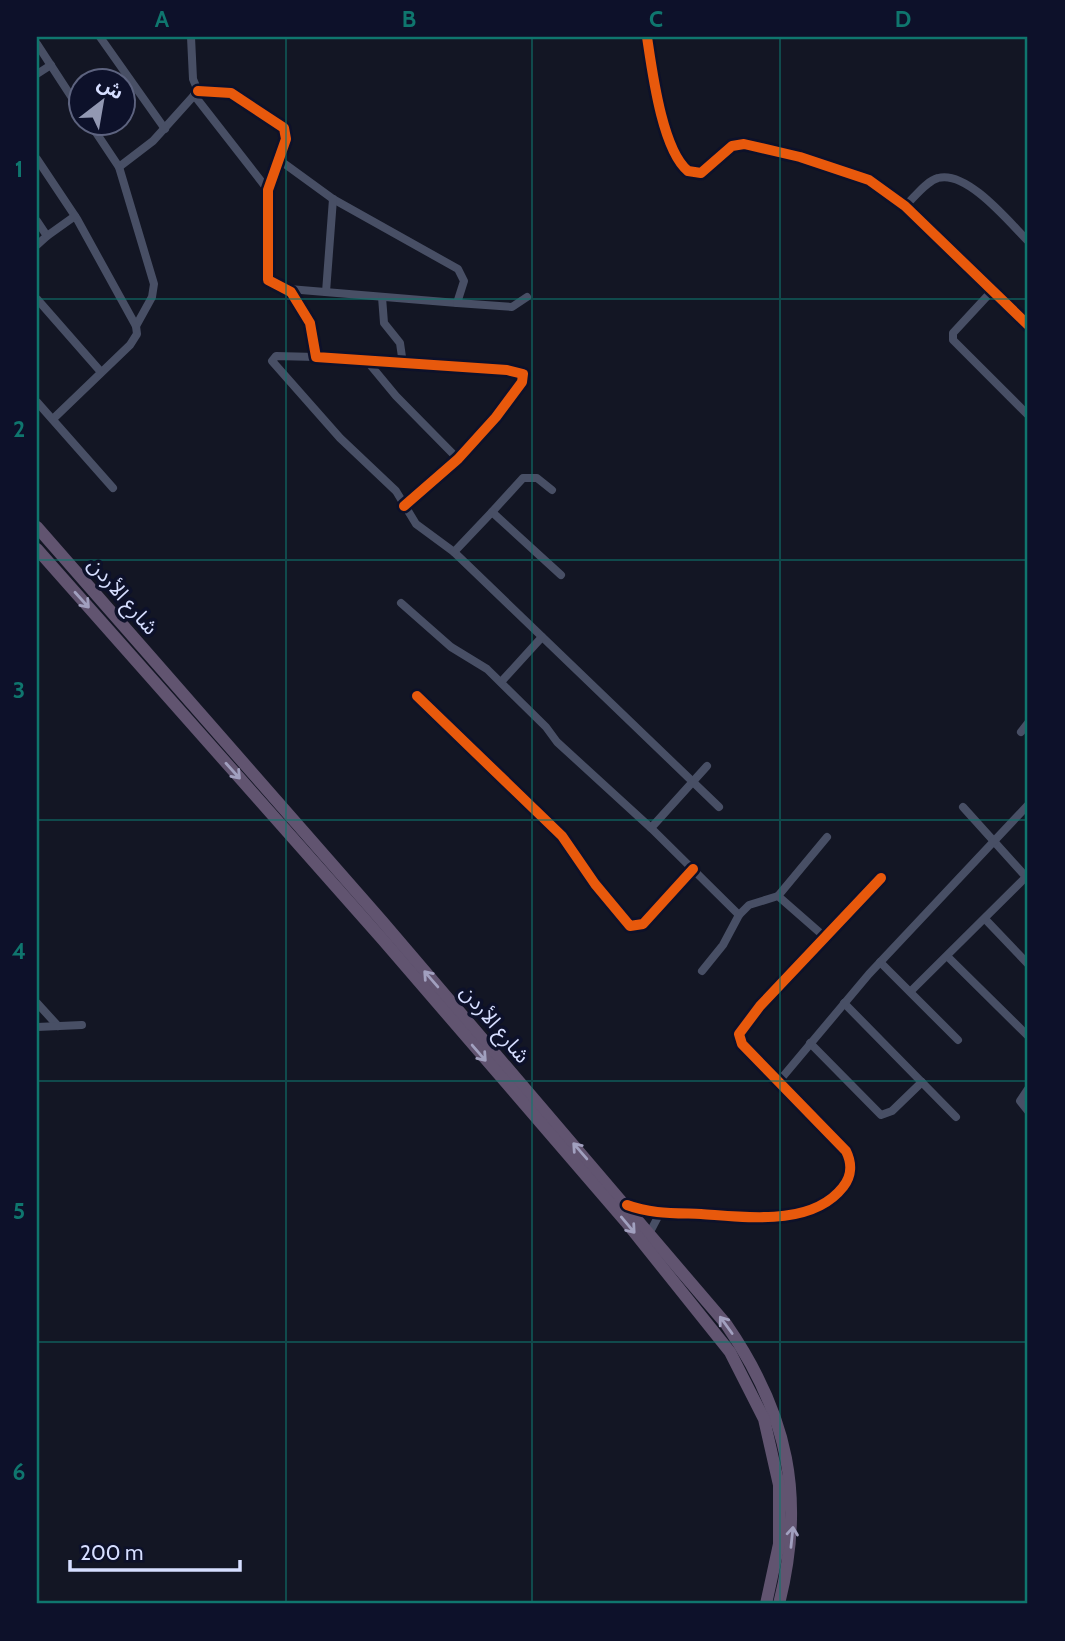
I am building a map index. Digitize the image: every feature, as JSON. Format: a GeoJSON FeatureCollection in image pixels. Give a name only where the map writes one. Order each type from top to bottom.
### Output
{"type":"FeatureCollection","features":[{"type":"Feature","properties":{"kind":"highway","name":"شارع الأردن"},"geometry":{"type":"LineString","coordinates":[[37,527],[626,1205],[737,1339],[755,1368],[775,1414],[790,1470],[793,1507],[790,1553],[779,1604]]}},
{"type":"Feature","properties":{"kind":"highway","name":"شارع الأردن"},"geometry":{"type":"LineString","coordinates":[[37,549],[383,940],[626,1222],[730,1352],[764,1419],[779,1485],[779,1544],[766,1604]]}},
{"type":"Feature","properties":{"kind":"street"},"geometry":{"type":"LineString","coordinates":[[100,37],[165,129]]}},
{"type":"Feature","properties":{"kind":"street"},"geometry":{"type":"LineString","coordinates":[[191,37],[196,93],[268,190]]}},
{"type":"Feature","properties":{"kind":"street"},"geometry":{"type":"LineString","coordinates":[[647,37],[668,132],[676,155],[688,171],[701,173],[732,146],[744,144],[760,146],[869,180],[905,206],[1028,325]]}},
{"type":"Feature","properties":{"kind":"street"},"geometry":{"type":"LineString","coordinates":[[37,44],[66,88]]}},
{"type":"Feature","properties":{"kind":"street"},"geometry":{"type":"LineString","coordinates":[[37,74],[51,65]]}},
{"type":"Feature","properties":{"kind":"street"},"geometry":{"type":"LineString","coordinates":[[119,167],[165,129],[196,93],[231,93],[284,128],[286,139],[268,190],[268,280],[288,289],[512,307],[527,297]]}},
{"type":"Feature","properties":{"kind":"street"},"geometry":{"type":"LineString","coordinates":[[53,419],[135,340],[136,326],[152,297],[154,284],[119,167],[98,136]]}},
{"type":"Feature","properties":{"kind":"street"},"geometry":{"type":"LineString","coordinates":[[37,159],[75,216],[136,326]]}},
{"type":"Feature","properties":{"kind":"street"},"geometry":{"type":"LineString","coordinates":[[278,159],[333,199],[458,269],[464,281],[457,303]]}},
{"type":"Feature","properties":{"kind":"street"},"geometry":{"type":"LineString","coordinates":[[905,206],[932,180],[951,178],[973,188],[1028,241]]}},
{"type":"Feature","properties":{"kind":"street"},"geometry":{"type":"LineString","coordinates":[[326,292],[333,199]]}},
{"type":"Feature","properties":{"kind":"street"},"geometry":{"type":"LineString","coordinates":[[37,245],[75,216]]}},
{"type":"Feature","properties":{"kind":"street"},"geometry":{"type":"LineString","coordinates":[[37,221],[47,236]]}},
{"type":"Feature","properties":{"kind":"street"},"geometry":{"type":"LineString","coordinates":[[288,289],[310,323],[316,357]]}},
{"type":"Feature","properties":{"kind":"street"},"geometry":{"type":"LineString","coordinates":[[991,292],[953,333],[953,342],[1028,415]]}},
{"type":"Feature","properties":{"kind":"street"},"geometry":{"type":"LineString","coordinates":[[382,296],[384,323],[400,343],[403,364]]}},
{"type":"Feature","properties":{"kind":"street"},"geometry":{"type":"LineString","coordinates":[[37,299],[101,372]]}},
{"type":"Feature","properties":{"kind":"street"},"geometry":{"type":"LineString","coordinates":[[404,506],[458,459],[496,417],[522,382],[523,374],[507,370],[276,356],[272,361],[340,438],[396,491],[404,506],[416,524],[454,552],[719,807]]}},
{"type":"Feature","properties":{"kind":"street"},"geometry":{"type":"LineString","coordinates":[[367,360],[396,396],[458,459]]}},
{"type":"Feature","properties":{"kind":"street"},"geometry":{"type":"LineString","coordinates":[[37,402],[113,488]]}},
{"type":"Feature","properties":{"kind":"street"},"geometry":{"type":"LineString","coordinates":[[454,552],[523,478],[537,478],[552,490]]}},
{"type":"Feature","properties":{"kind":"street"},"geometry":{"type":"LineString","coordinates":[[492,512],[561,575]]}},
{"type":"Feature","properties":{"kind":"street"},"geometry":{"type":"LineString","coordinates":[[401,603],[451,647],[478,662],[501,682],[557,742],[651,828],[739,915]]}},
{"type":"Feature","properties":{"kind":"street"},"geometry":{"type":"LineString","coordinates":[[501,682],[542,637]]}},
{"type":"Feature","properties":{"kind":"street"},"geometry":{"type":"LineString","coordinates":[[417,696],[562,836],[595,884],[630,926],[643,924],[693,869]]}},
{"type":"Feature","properties":{"kind":"street"},"geometry":{"type":"LineString","coordinates":[[1021,732],[1028,723]]}},
{"type":"Feature","properties":{"kind":"street"},"geometry":{"type":"LineString","coordinates":[[651,828],[707,766]]}},
{"type":"Feature","properties":{"kind":"street"},"geometry":{"type":"LineString","coordinates":[[780,1080],[880,962],[1028,805]]}},
{"type":"Feature","properties":{"kind":"street"},"geometry":{"type":"LineString","coordinates":[[911,990],[1027,878],[963,807]]}},
{"type":"Feature","properties":{"kind":"street"},"geometry":{"type":"LineString","coordinates":[[702,971],[723,946],[739,915],[749,905],[778,896],[827,837]]}},
{"type":"Feature","properties":{"kind":"street"},"geometry":{"type":"LineString","coordinates":[[626,1205],[660,1213],[740,1217],[793,1214],[826,1202],[839,1192],[851,1171],[848,1155],[780,1080],[742,1044],[739,1034],[760,1006],[881,878]]}},
{"type":"Feature","properties":{"kind":"street"},"geometry":{"type":"LineString","coordinates":[[778,896],[826,938]]}},
{"type":"Feature","properties":{"kind":"street"},"geometry":{"type":"LineString","coordinates":[[986,920],[1028,964]]}},
{"type":"Feature","properties":{"kind":"street"},"geometry":{"type":"LineString","coordinates":[[948,957],[1028,1037]]}},
{"type":"Feature","properties":{"kind":"street"},"geometry":{"type":"LineString","coordinates":[[880,962],[911,990],[958,1040]]}},
{"type":"Feature","properties":{"kind":"street"},"geometry":{"type":"LineString","coordinates":[[37,1003],[58,1026]]}},
{"type":"Feature","properties":{"kind":"street"},"geometry":{"type":"LineString","coordinates":[[844,1003],[956,1117]]}},
{"type":"Feature","properties":{"kind":"street"},"geometry":{"type":"LineString","coordinates":[[37,1027],[82,1025]]}},
{"type":"Feature","properties":{"kind":"street"},"geometry":{"type":"LineString","coordinates":[[810,1043],[881,1115],[892,1111],[922,1082]]}},
{"type":"Feature","properties":{"kind":"street"},"geometry":{"type":"LineString","coordinates":[[1028,1089],[1020,1101],[1028,1111]]}},
{"type":"Feature","properties":{"kind":"street"},"geometry":{"type":"LineString","coordinates":[[650,1233],[660,1213]]}},
{"type":"Feature","properties":{"kind":"cycle path"},"geometry":{"type":"LineString","coordinates":[[647,37],[665,128],[679,161],[688,171],[701,173],[732,146],[744,144],[800,157],[869,180],[905,206],[1028,325]]}},
{"type":"Feature","properties":{"kind":"cycle path"},"geometry":{"type":"LineString","coordinates":[[198,91],[231,93],[284,128],[286,139],[268,190],[268,280],[291,292],[310,323],[316,357],[507,370],[523,374],[522,382],[496,417],[458,459],[404,506]]}},
{"type":"Feature","properties":{"kind":"cycle path"},"geometry":{"type":"LineString","coordinates":[[417,696],[562,836],[595,884],[630,926],[643,924],[693,869]]}},
{"type":"Feature","properties":{"kind":"cycle path"},"geometry":{"type":"LineString","coordinates":[[627,1205],[663,1212],[777,1217],[814,1209],[830,1200],[843,1187],[850,1169],[846,1151],[742,1044],[739,1034],[760,1006],[881,878]]}}]}
